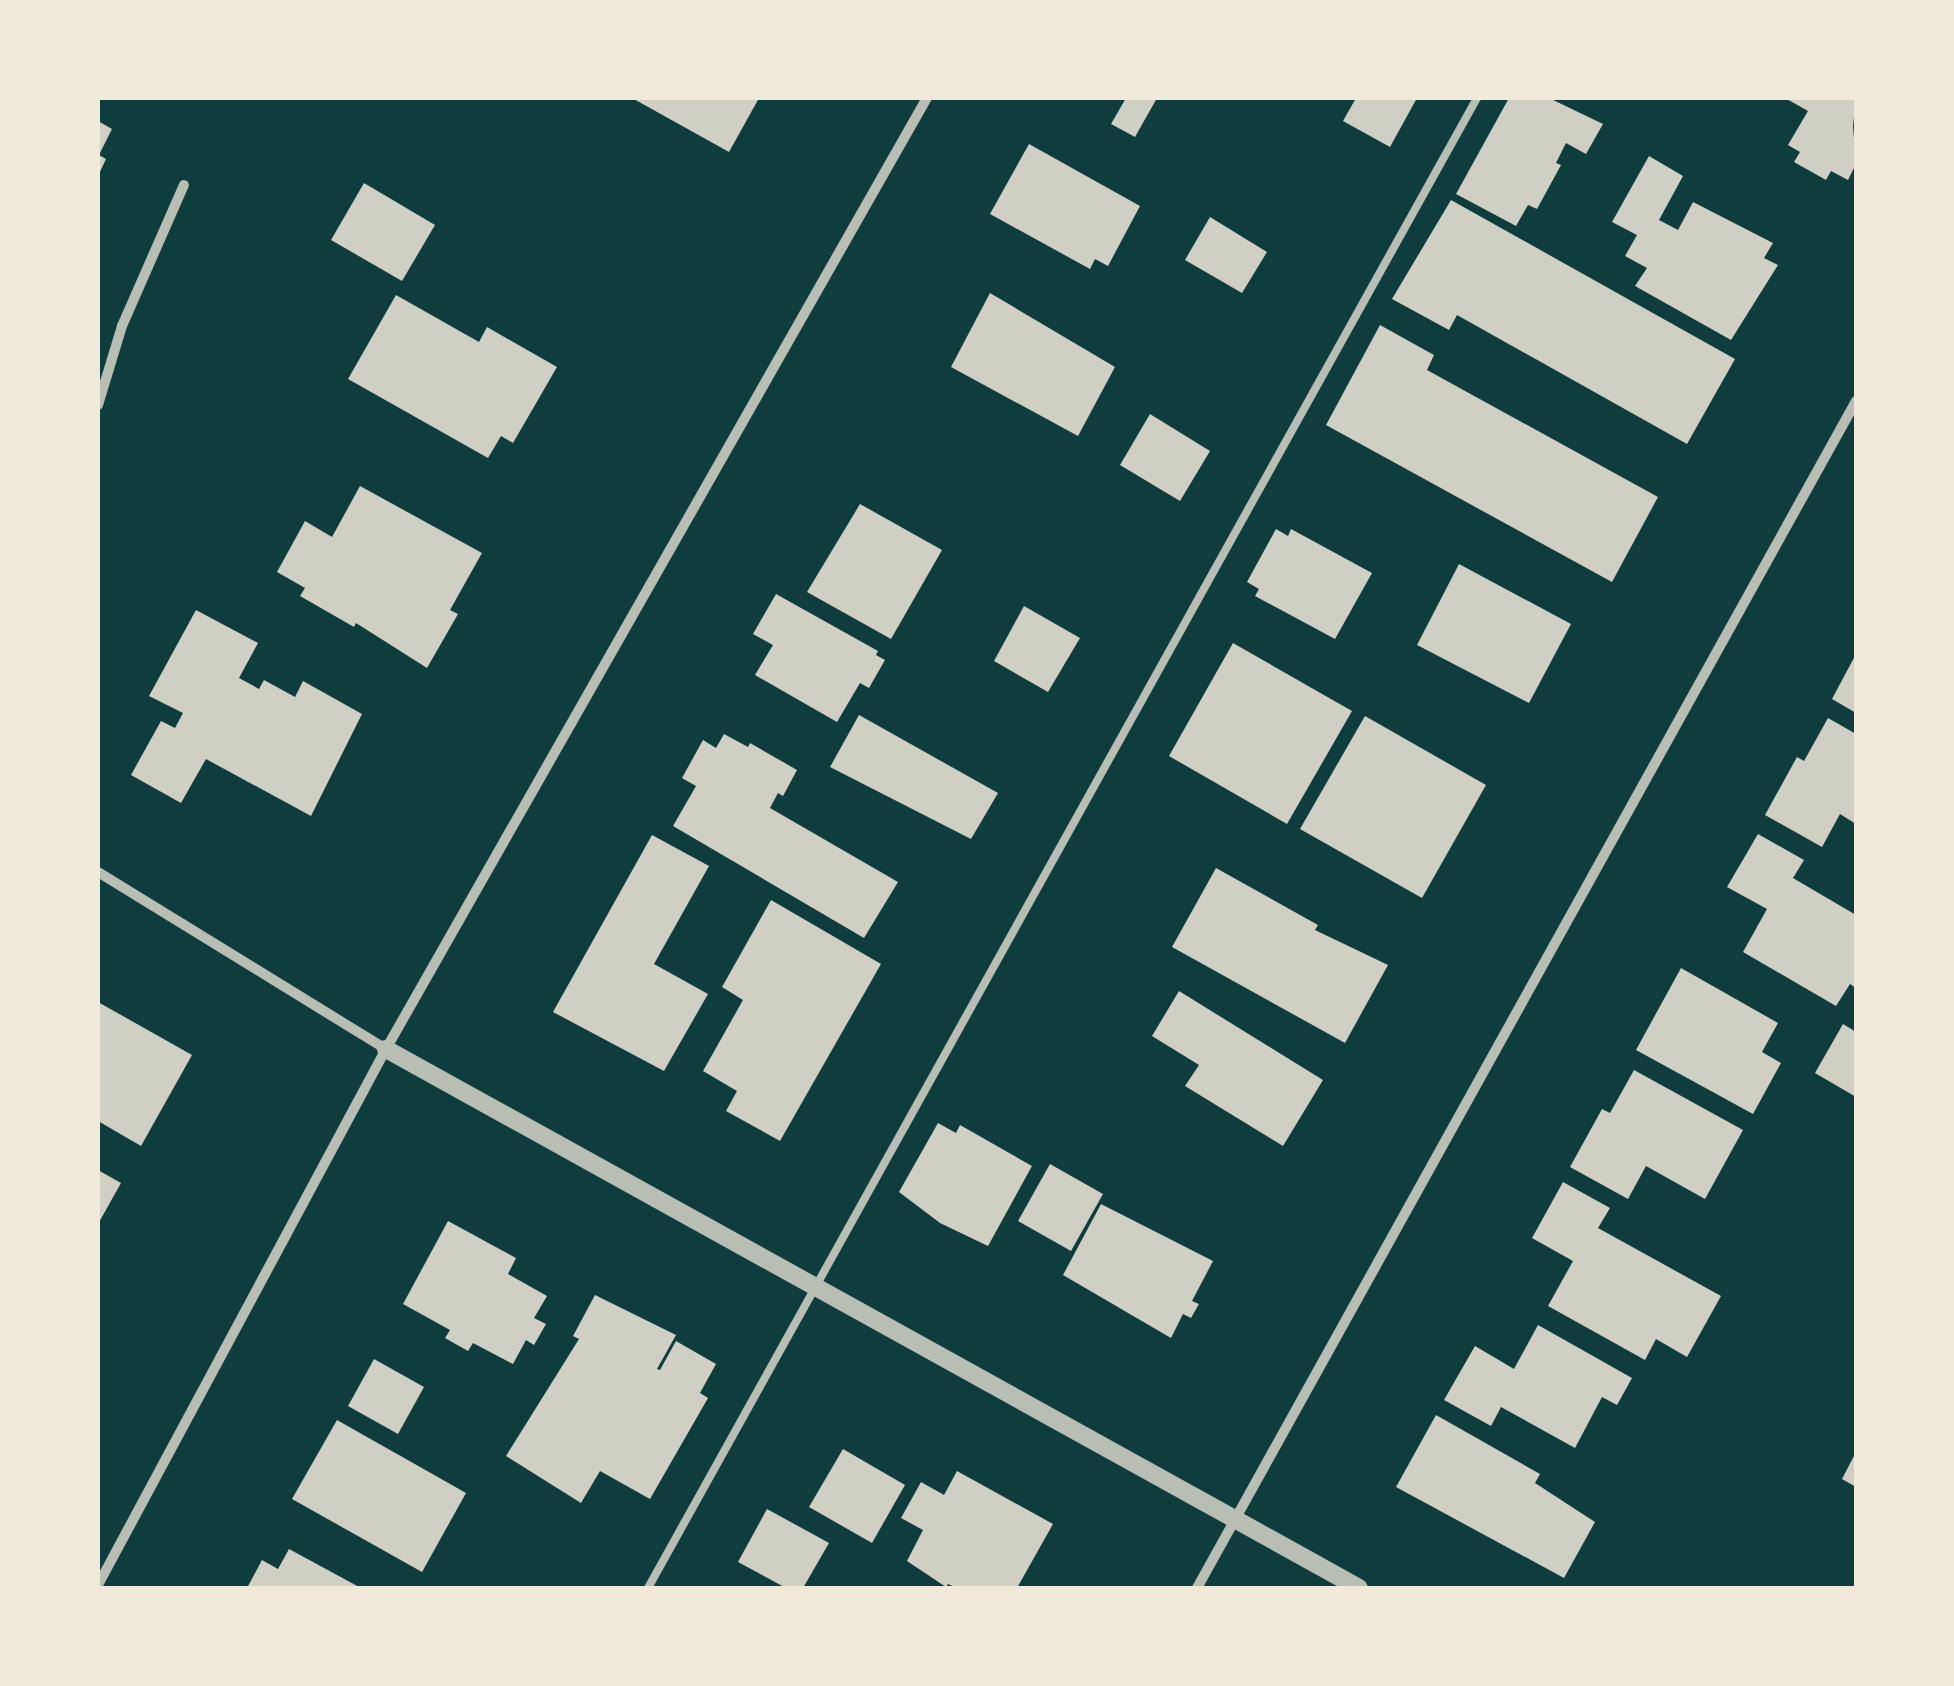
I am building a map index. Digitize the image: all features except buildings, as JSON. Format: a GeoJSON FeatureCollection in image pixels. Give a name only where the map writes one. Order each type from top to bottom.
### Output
{"type":"FeatureCollection","features":[{"type":"Feature","properties":{"kind":"street"},"geometry":{"type":"LineString","coordinates":[[98,1585],[386,1049],[927,98]]}},
{"type":"Feature","properties":{"kind":"street"},"geometry":{"type":"LineString","coordinates":[[98,406],[122,326],[184,186]]}},
{"type":"Feature","properties":{"kind":"street"},"geometry":{"type":"LineString","coordinates":[[1197,1588],[1856,400]]}},
{"type":"Feature","properties":{"kind":"street"},"geometry":{"type":"LineString","coordinates":[[98,872],[386,1049],[1359,1588]]}},
{"type":"Feature","properties":{"kind":"lane"},"geometry":{"type":"LineString","coordinates":[[648,1588],[1477,98]]}}]}
